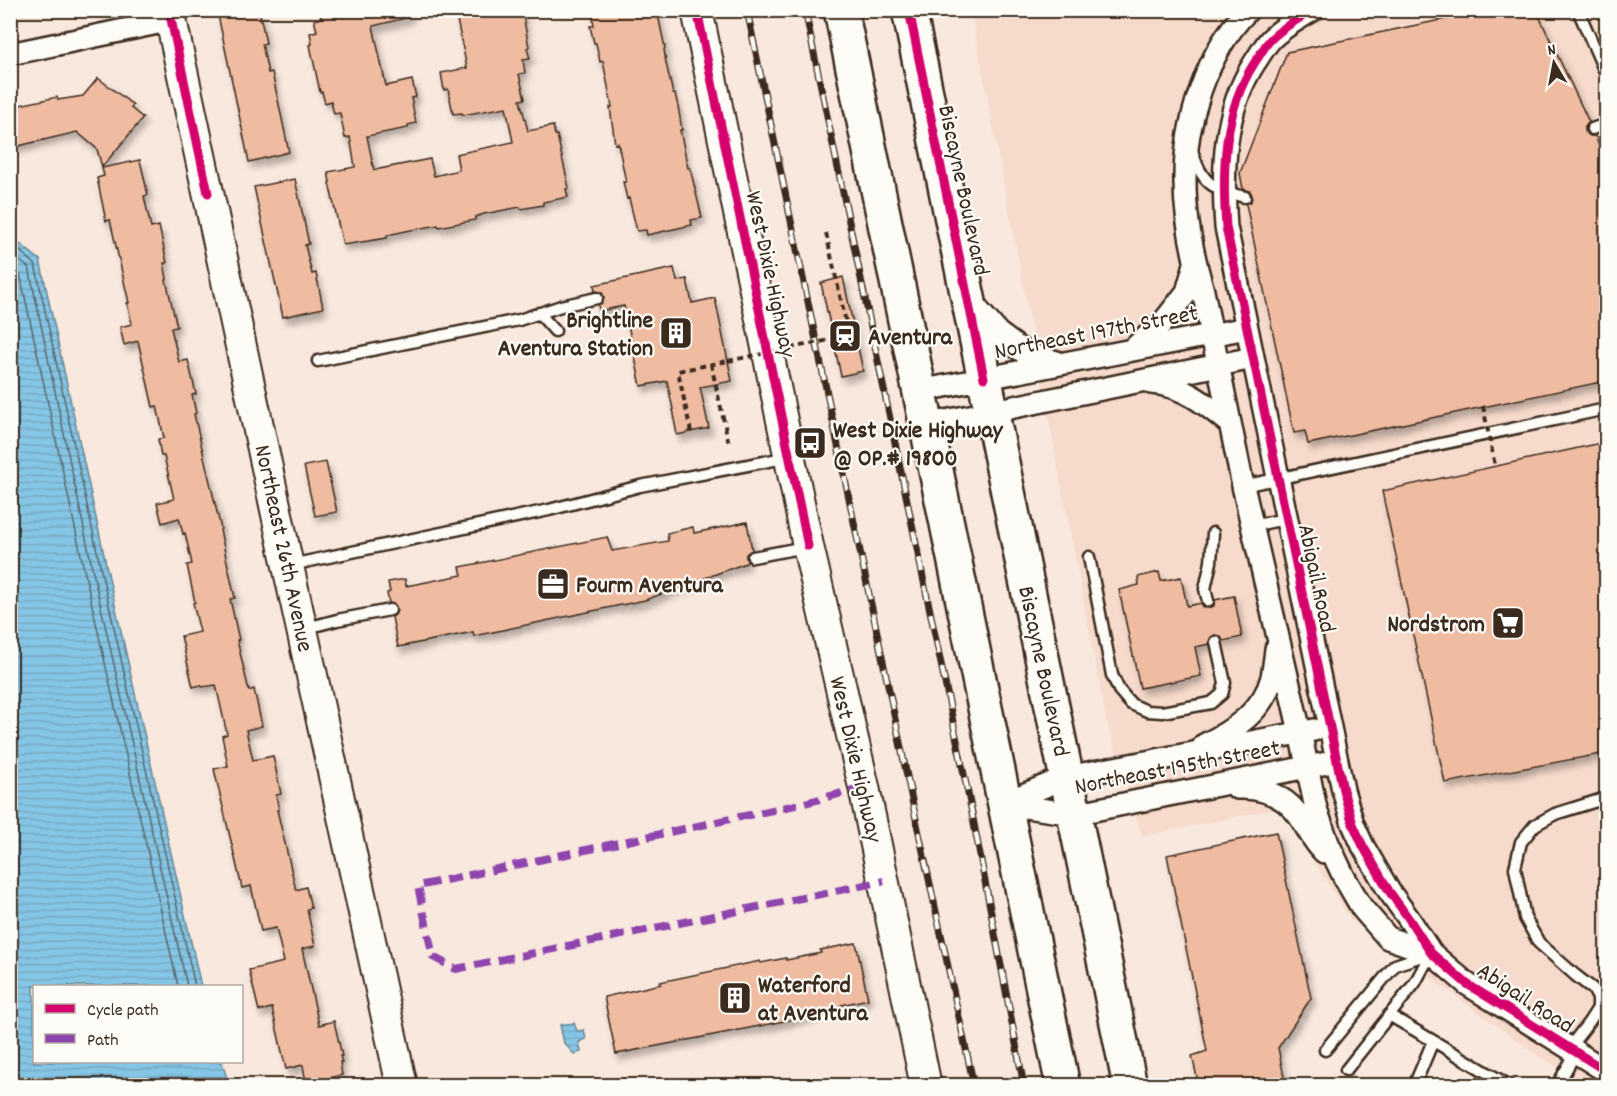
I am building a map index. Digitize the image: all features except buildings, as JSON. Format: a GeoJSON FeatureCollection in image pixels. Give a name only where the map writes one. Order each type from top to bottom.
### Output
{"type":"FeatureCollection","features":[{"type":"Feature","properties":{"kind":"main road"},"geometry":{"type":"LineString","coordinates":[[841,10],[1063,1086]]}},
{"type":"Feature","properties":{"kind":"main road","name":"Biscayne Boulevard"},"geometry":{"type":"LineString","coordinates":[[909,10],[1130,1086]]}},
{"type":"Feature","properties":{"kind":"street","name":"West Dixie Highway"},"geometry":{"type":"LineString","coordinates":[[697,10],[808,546],[864,787],[926,1086]]}},
{"type":"Feature","properties":{"kind":"street","name":"Abigail Road"},"geometry":{"type":"LineString","coordinates":[[1248,10],[1211,64],[1196,106],[1189,138],[1185,161],[1185,184],[1195,264],[1203,291],[1243,486],[1316,809],[1328,843],[1362,908],[1388,938],[1431,953]]}},
{"type":"Feature","properties":{"kind":"street","name":"Abigail Road"},"geometry":{"type":"LineString","coordinates":[[1313,10],[1270,39],[1248,74],[1233,109],[1225,146],[1224,193],[1226,227],[1346,801],[1363,846],[1389,891],[1431,953],[1467,984],[1606,1071]]}},
{"type":"Feature","properties":{"kind":"street"},"geometry":{"type":"LineString","coordinates":[[10,54],[170,15]]}},
{"type":"Feature","properties":{"kind":"street","name":"Northeast 26th Avenue"},"geometry":{"type":"LineString","coordinates":[[170,15],[402,1086]]}},
{"type":"Feature","properties":{"kind":"street"},"geometry":{"type":"LineString","coordinates":[[1132,350],[1165,320],[1186,292],[1195,264]]}},
{"type":"Feature","properties":{"kind":"street"},"geometry":{"type":"LineString","coordinates":[[968,299],[998,333],[1025,353],[1060,363]]}},
{"type":"Feature","properties":{"kind":"street","name":"Northeast 197th Street"},"geometry":{"type":"LineString","coordinates":[[919,391],[1247,328]]}},
{"type":"Feature","properties":{"kind":"street"},"geometry":{"type":"LineString","coordinates":[[926,425],[1253,358]]}},
{"type":"Feature","properties":{"kind":"street"},"geometry":{"type":"LineString","coordinates":[[1136,382],[1176,387],[1194,396],[1230,424]]}},
{"type":"Feature","properties":{"kind":"street"},"geometry":{"type":"LineString","coordinates":[[1184,755],[1221,737],[1242,723],[1257,708],[1271,678],[1278,636]]}},
{"type":"Feature","properties":{"kind":"street","name":"Northeast 195th Street"},"geometry":{"type":"LineString","coordinates":[[1004,804],[1067,777],[1329,727]]}},
{"type":"Feature","properties":{"kind":"street","name":"Northeast 195th Street"},"geometry":{"type":"LineString","coordinates":[[1004,804],[1074,814],[1336,760]]}},
{"type":"Feature","properties":{"kind":"street"},"geometry":{"type":"LineString","coordinates":[[1194,790],[1247,787],[1264,790],[1281,797],[1296,812],[1316,845],[1340,868]]}},
{"type":"Feature","properties":{"kind":"lane"},"geometry":{"type":"LineString","coordinates":[[1578,10],[1606,74]]}},
{"type":"Feature","properties":{"kind":"lane"},"geometry":{"type":"LineString","coordinates":[[1592,129],[1606,124]]}},
{"type":"Feature","properties":{"kind":"lane"},"geometry":{"type":"LineString","coordinates":[[1189,138],[1195,162],[1211,186],[1224,193],[1245,197]]}},
{"type":"Feature","properties":{"kind":"lane"},"geometry":{"type":"LineString","coordinates":[[318,361],[519,320],[561,306],[597,298]]}},
{"type":"Feature","properties":{"kind":"lane"},"geometry":{"type":"LineString","coordinates":[[539,313],[555,331]]}},
{"type":"Feature","properties":{"kind":"lane"},"geometry":{"type":"LineString","coordinates":[[1243,486],[1606,409]]}},
{"type":"Feature","properties":{"kind":"lane"},"geometry":{"type":"LineString","coordinates":[[288,566],[549,510],[640,486],[790,457]]}},
{"type":"Feature","properties":{"kind":"lane"},"geometry":{"type":"LineString","coordinates":[[1252,526],[1286,519]]}},
{"type":"Feature","properties":{"kind":"lane"},"geometry":{"type":"LineString","coordinates":[[1208,602],[1205,589],[1211,562],[1213,533]]}},
{"type":"Feature","properties":{"kind":"lane"},"geometry":{"type":"LineString","coordinates":[[753,557],[808,546]]}},
{"type":"Feature","properties":{"kind":"lane"},"geometry":{"type":"LineString","coordinates":[[1089,557],[1112,675],[1119,690],[1131,704],[1147,711],[1162,712],[1211,702],[1222,694],[1225,682],[1216,642]]}},
{"type":"Feature","properties":{"kind":"lane"},"geometry":{"type":"LineString","coordinates":[[302,630],[337,620],[390,610]]}},
{"type":"Feature","properties":{"kind":"lane"},"geometry":{"type":"LineString","coordinates":[[1557,1086],[1573,1050],[1598,1008],[1598,999],[1593,989],[1539,943],[1525,918],[1515,868],[1521,842],[1534,825],[1555,814],[1606,798]]}},
{"type":"Feature","properties":{"kind":"lane"},"geometry":{"type":"LineString","coordinates":[[1346,1070],[1415,983],[1431,953]]}},
{"type":"Feature","properties":{"kind":"lane"},"geometry":{"type":"LineString","coordinates":[[1325,1050],[1395,965],[1431,953]]}},
{"type":"Feature","properties":{"kind":"lane"},"geometry":{"type":"LineString","coordinates":[[1389,1015],[1510,1086]]}},
{"type":"Feature","properties":{"kind":"lane"},"geometry":{"type":"LineString","coordinates":[[1414,1086],[1433,1041]]}},
{"type":"Feature","properties":{"kind":"path"},"geometry":{"type":"LineString","coordinates":[[691,432],[678,371],[849,336],[826,233]]}},
{"type":"Feature","properties":{"kind":"path"},"geometry":{"type":"LineString","coordinates":[[711,364],[729,444]]}},
{"type":"Feature","properties":{"kind":"path"},"geometry":{"type":"LineString","coordinates":[[1483,406],[1496,466]]}},
{"type":"Feature","properties":{"kind":"shaded area"},"geometry":{"type":"Polygon","coordinates":[[[971,11],[1606,11],[1606,1085],[1587,1085],[1533,1052],[1351,920],[1280,808],[1142,836],[1106,719],[971,11]]]}},
{"type":"Feature","properties":{"kind":"water"},"geometry":{"type":"Polygon","coordinates":[[[11,241],[21,245],[40,260],[201,985],[33,985],[33,1063],[222,1063],[229,1085],[11,1085],[11,241]]]}},
{"type":"Feature","properties":{"kind":"water"},"geometry":{"type":"Polygon","coordinates":[[[574,1023],[577,1031],[584,1030],[586,1039],[579,1042],[581,1052],[574,1054],[564,1043],[560,1025],[574,1023]]]}},
{"type":"Feature","properties":{"kind":"railway"},"geometry":{"type":"LineString","coordinates":[[747,10],[974,1086]]}},
{"type":"Feature","properties":{"kind":"railway"},"geometry":{"type":"LineString","coordinates":[[805,10],[971,808],[1024,1086]]}},
{"type":"Feature","properties":{"kind":"marked path"},"geometry":{"type":"LineString","coordinates":[[864,787],[805,803],[418,886],[433,957],[456,969],[884,881]]}},
{"type":"Feature","properties":{"kind":"cycle path"},"geometry":{"type":"LineString","coordinates":[[169,10],[208,193]]}},
{"type":"Feature","properties":{"kind":"cycle path"},"geometry":{"type":"LineString","coordinates":[[697,10],[808,546]]}},
{"type":"Feature","properties":{"kind":"cycle path"},"geometry":{"type":"LineString","coordinates":[[909,10],[984,378]]}},
{"type":"Feature","properties":{"kind":"cycle path"},"geometry":{"type":"LineString","coordinates":[[1313,10],[1285,27],[1271,39],[1244,81],[1231,121],[1224,184],[1226,227],[1343,790],[1353,824],[1363,846],[1389,891],[1431,953],[1467,984],[1606,1071]]}},
{"type":"Feature","properties":{"kind":"place","name":"Brightline Aventura Station"},"geometry":{"type":"Point","coordinates":[676,333]}},
{"type":"Feature","properties":{"kind":"place","name":"Aventura"},"geometry":{"type":"Point","coordinates":[845,336]}},
{"type":"Feature","properties":{"kind":"place","name":"West Dixie Highway @ OP.# 19800"},"geometry":{"type":"Point","coordinates":[810,443]}},
{"type":"Feature","properties":{"kind":"place","name":"Fourm Aventura"},"geometry":{"type":"Point","coordinates":[553,584]}},
{"type":"Feature","properties":{"kind":"place","name":"Nordstrom"},"geometry":{"type":"Point","coordinates":[1508,623]}},
{"type":"Feature","properties":{"kind":"place","name":"Waterford at Aventura"},"geometry":{"type":"Point","coordinates":[735,998]}}]}
